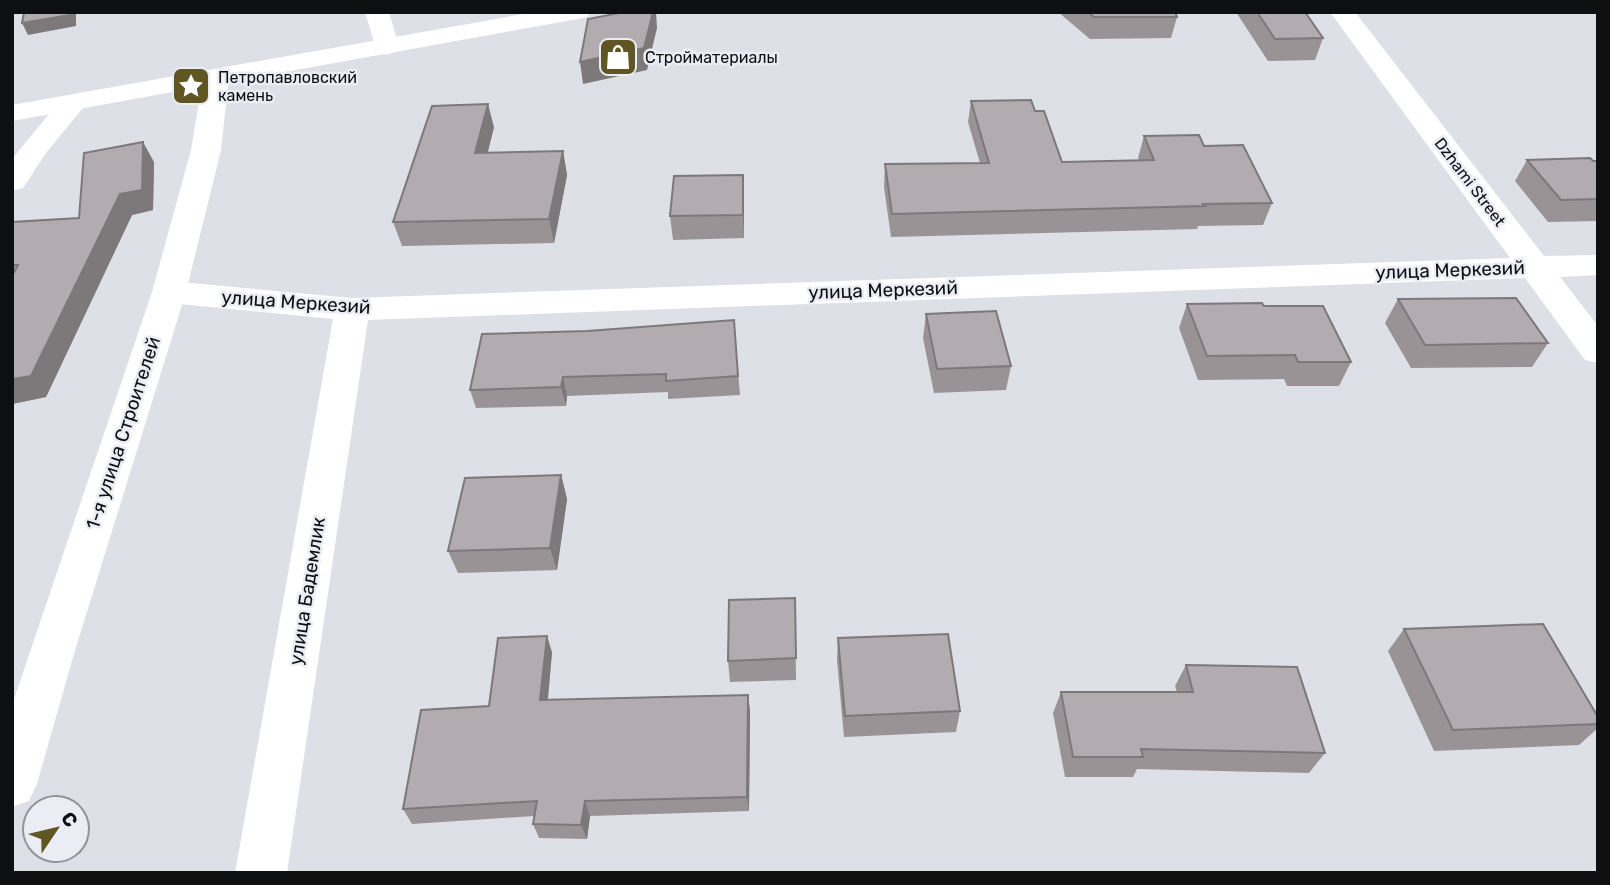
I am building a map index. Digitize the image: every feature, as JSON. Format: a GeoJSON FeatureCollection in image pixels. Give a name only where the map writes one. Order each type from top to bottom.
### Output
{"type":"FeatureCollection","features":[{"type":"Feature","properties":{"kind":"street"},"geometry":{"type":"LineString","coordinates":[[377,12],[386,47]]}},
{"type":"Feature","properties":{"kind":"street"},"geometry":{"type":"LineString","coordinates":[[12,113],[578,12]]}},
{"type":"Feature","properties":{"kind":"street","name":"Dzhami Street"},"geometry":{"type":"LineString","coordinates":[[1342,12],[1598,351]]}},
{"type":"Feature","properties":{"kind":"street","name":"1-я улица Строителей"},"geometry":{"type":"LineString","coordinates":[[12,785],[50,657],[169,292],[206,150],[216,77]]}},
{"type":"Feature","properties":{"kind":"street"},"geometry":{"type":"LineString","coordinates":[[12,183],[34,148],[74,103]]}},
{"type":"Feature","properties":{"kind":"street","name":"улица Меркезий"},"geometry":{"type":"LineString","coordinates":[[169,292],[352,309],[1598,265]]}},
{"type":"Feature","properties":{"kind":"street","name":"улица Бадемлик"},"geometry":{"type":"LineString","coordinates":[[261,873],[352,309]]}},
{"type":"Feature","properties":{"kind":"building"},"geometry":{"type":"Polygon","coordinates":[[[24,12],[70,12],[70,15],[22,23],[24,12]]]}},
{"type":"Feature","properties":{"kind":"building"},"geometry":{"type":"Polygon","coordinates":[[[624,12],[653,12],[644,48],[580,62],[588,19],[624,12]]]}},
{"type":"Feature","properties":{"kind":"building"},"geometry":{"type":"Polygon","coordinates":[[[1088,12],[1175,12],[1177,17],[1094,17],[1088,12]]]}},
{"type":"Feature","properties":{"kind":"building"},"geometry":{"type":"Polygon","coordinates":[[[1257,12],[1305,12],[1323,38],[1275,39],[1257,12]]]}},
{"type":"Feature","properties":{"kind":"building"},"geometry":{"type":"Polygon","coordinates":[[[1031,100],[1035,111],[1044,111],[1062,162],[1154,160],[1144,136],[1199,135],[1204,146],[1243,145],[1272,203],[892,214],[885,164],[989,163],[971,101],[1031,100]]]}},
{"type":"Feature","properties":{"kind":"building"},"geometry":{"type":"Polygon","coordinates":[[[488,104],[475,153],[563,151],[549,219],[393,222],[432,106],[488,104]]]}},
{"type":"Feature","properties":{"kind":"building"},"geometry":{"type":"Polygon","coordinates":[[[143,142],[142,190],[120,194],[31,376],[12,379],[12,276],[18,265],[12,265],[12,222],[79,218],[84,153],[143,142]]]}},
{"type":"Feature","properties":{"kind":"building"},"geometry":{"type":"Polygon","coordinates":[[[1590,158],[1598,161],[1598,199],[1561,200],[1527,160],[1590,158]]]}},
{"type":"Feature","properties":{"kind":"building"},"geometry":{"type":"Polygon","coordinates":[[[743,175],[743,215],[670,216],[674,176],[743,175]]]}},
{"type":"Feature","properties":{"kind":"building"},"geometry":{"type":"Polygon","coordinates":[[[1516,298],[1548,343],[1425,345],[1398,299],[1516,298]]]}},
{"type":"Feature","properties":{"kind":"building"},"geometry":{"type":"Polygon","coordinates":[[[1262,303],[1264,306],[1323,306],[1351,362],[1298,362],[1295,355],[1207,356],[1187,304],[1262,303]]]}},
{"type":"Feature","properties":{"kind":"building"},"geometry":{"type":"Polygon","coordinates":[[[996,311],[1011,366],[937,369],[926,314],[996,311]]]}},
{"type":"Feature","properties":{"kind":"building"},"geometry":{"type":"Polygon","coordinates":[[[734,320],[738,376],[666,381],[666,374],[563,377],[561,387],[470,390],[482,334],[587,331],[734,320]]]}},
{"type":"Feature","properties":{"kind":"building"},"geometry":{"type":"Polygon","coordinates":[[[561,475],[550,548],[448,551],[465,478],[561,475]]]}},
{"type":"Feature","properties":{"kind":"building"},"geometry":{"type":"Polygon","coordinates":[[[795,598],[796,658],[728,661],[729,600],[795,598]]]}},
{"type":"Feature","properties":{"kind":"building"},"geometry":{"type":"Polygon","coordinates":[[[1543,624],[1598,717],[1598,724],[1453,730],[1404,629],[1543,624]]]}},
{"type":"Feature","properties":{"kind":"building"},"geometry":{"type":"Polygon","coordinates":[[[948,634],[960,711],[845,716],[838,638],[948,634]]]}},
{"type":"Feature","properties":{"kind":"building"},"geometry":{"type":"Polygon","coordinates":[[[547,636],[540,700],[748,695],[747,797],[585,801],[581,825],[533,824],[537,801],[403,809],[421,710],[489,706],[498,638],[547,636]]]}},
{"type":"Feature","properties":{"kind":"building"},"geometry":{"type":"Polygon","coordinates":[[[1186,665],[1297,667],[1325,753],[1141,749],[1143,757],[1073,757],[1061,692],[1193,692],[1186,665]]]}},
{"type":"Feature","properties":{"kind":"place","name":"Стройматериалы"},"geometry":{"type":"Point","coordinates":[618,57]}},
{"type":"Feature","properties":{"kind":"place","name":"Петропавловский камень"},"geometry":{"type":"Point","coordinates":[191,86]}}]}
